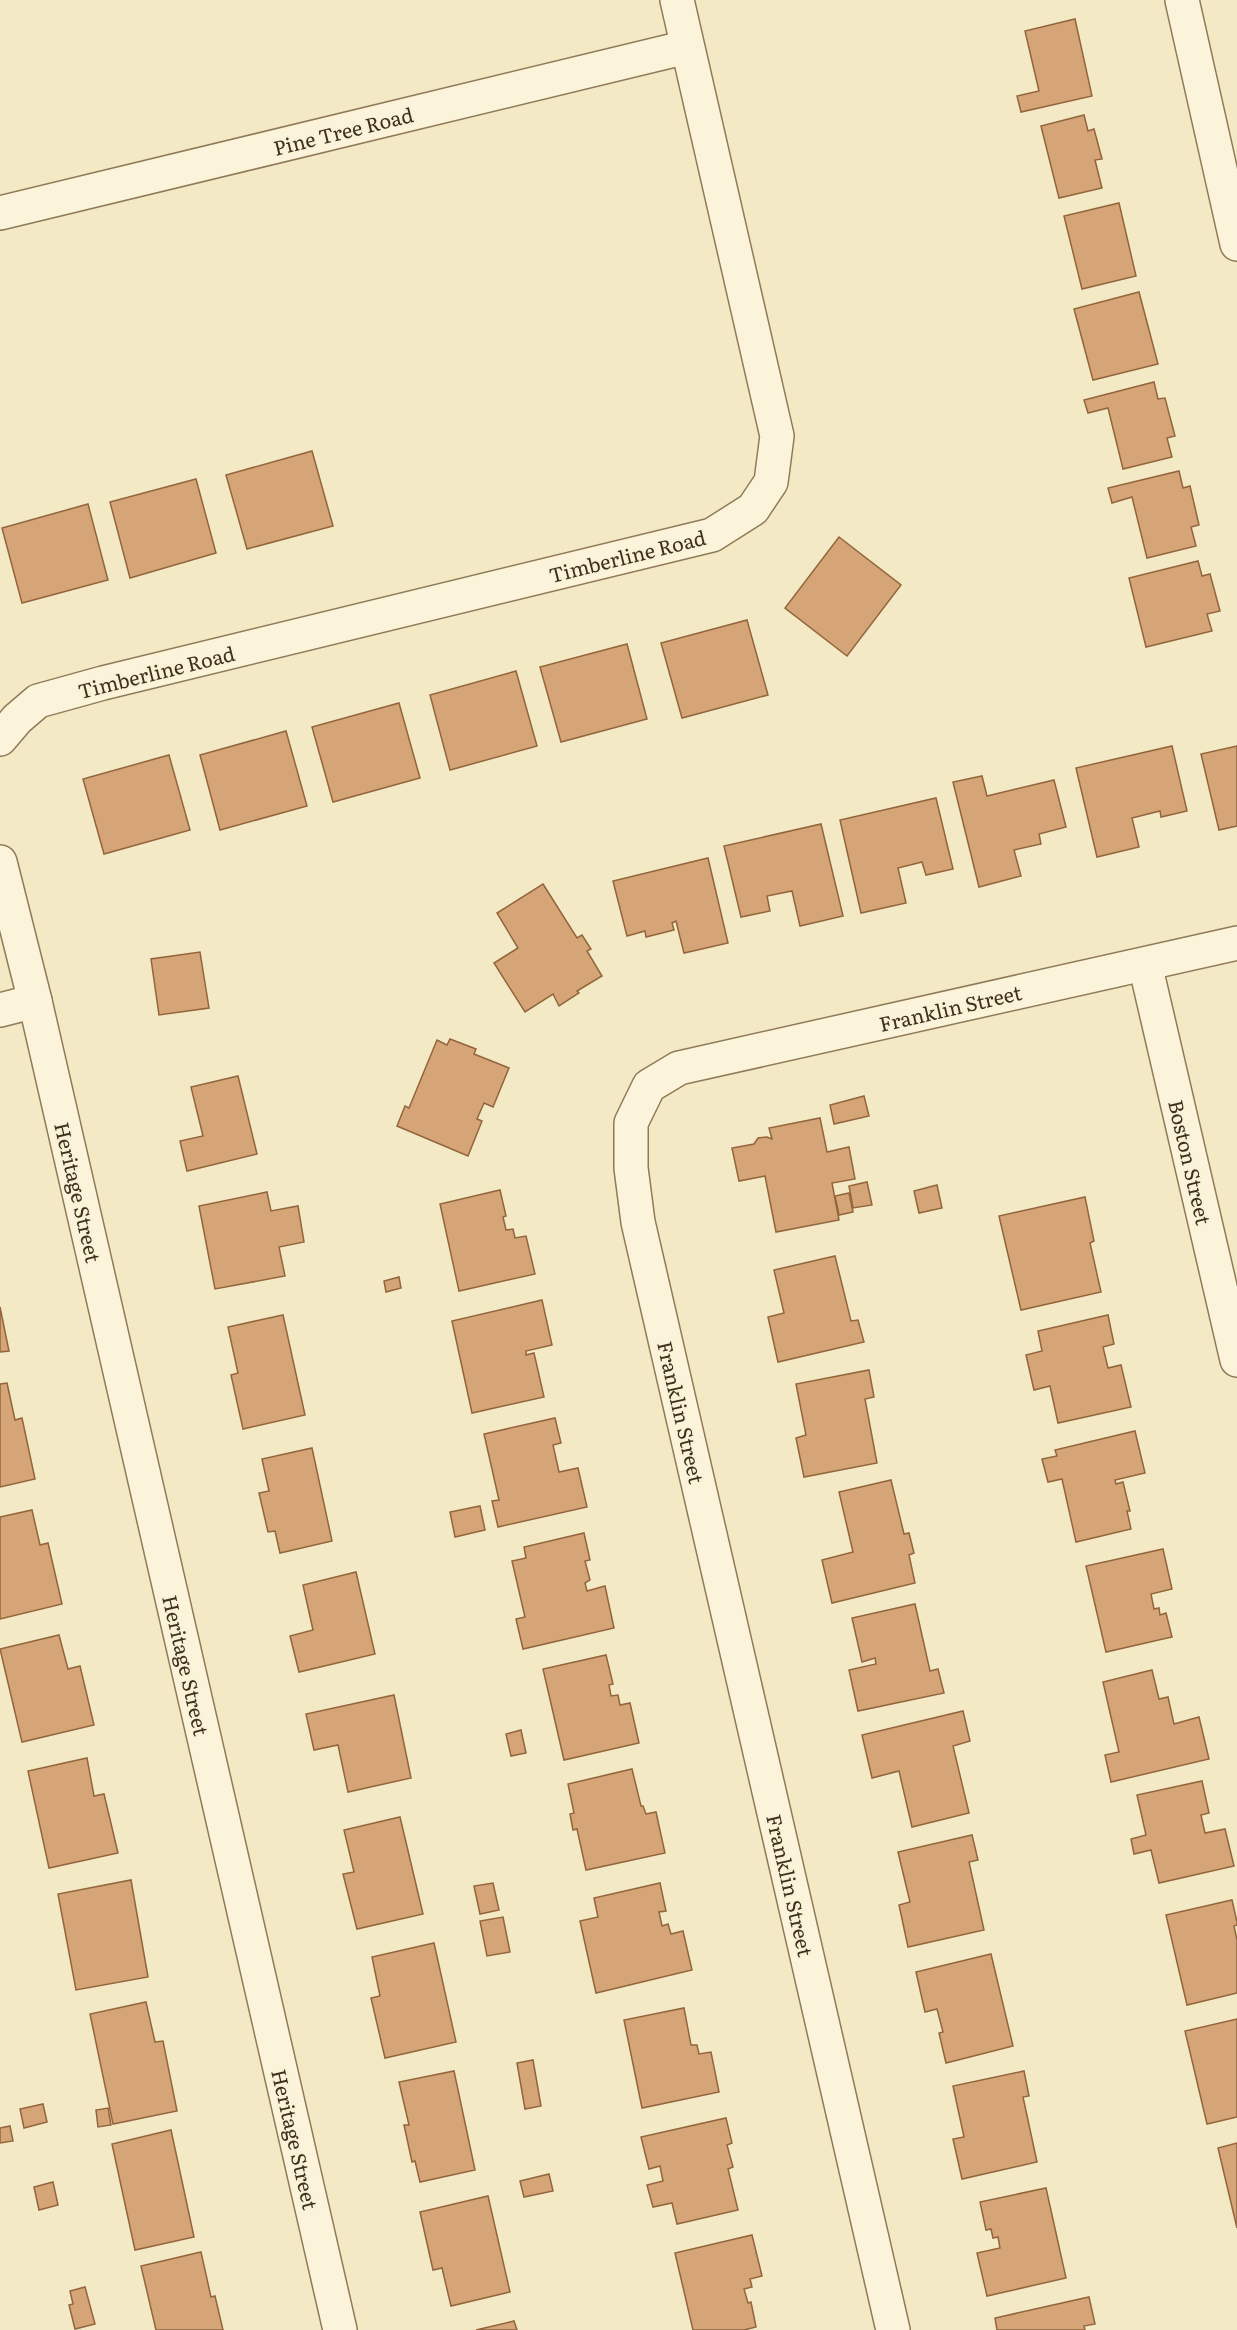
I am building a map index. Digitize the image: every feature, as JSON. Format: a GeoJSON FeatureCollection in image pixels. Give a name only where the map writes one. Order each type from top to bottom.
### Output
{"type":"FeatureCollection","features":[{"type":"Feature","properties":{"kind":"street","name":"Timberline Road"},"geometry":{"type":"LineString","coordinates":[[0,739],[17,719],[38,701],[126,677],[712,535],[753,509],[771,482],[777,436],[677,0]]}},
{"type":"Feature","properties":{"kind":"street"},"geometry":{"type":"LineString","coordinates":[[1182,0],[1237,244]]}},
{"type":"Feature","properties":{"kind":"street","name":"Pine Tree Road"},"geometry":{"type":"LineString","coordinates":[[0,213],[687,46]]}},
{"type":"Feature","properties":{"kind":"street"},"geometry":{"type":"LineString","coordinates":[[0,862],[35,1001],[0,1010]]}},
{"type":"Feature","properties":{"kind":"street","name":"Franklin Street"},"geometry":{"type":"LineString","coordinates":[[893,2330],[638,1222],[631,1168],[631,1123],[649,1086],[679,1068],[1237,943]]}},
{"type":"Feature","properties":{"kind":"street","name":"Boston Street"},"geometry":{"type":"LineString","coordinates":[[1145,964],[1237,1360]]}},
{"type":"Feature","properties":{"kind":"street","name":"Heritage Street"},"geometry":{"type":"LineString","coordinates":[[35,1001],[340,2330]]}},
{"type":"Feature","properties":{"kind":"building"},"geometry":{"type":"Polygon","coordinates":[[[1075,19],[1092,96],[1021,112],[1017,96],[1039,91],[1025,31],[1075,19]]]}},
{"type":"Feature","properties":{"kind":"building"},"geometry":{"type":"Polygon","coordinates":[[[1084,115],[1088,131],[1094,129],[1102,159],[1095,160],[1102,188],[1059,198],[1041,126],[1084,115]]]}},
{"type":"Feature","properties":{"kind":"building"},"geometry":{"type":"Polygon","coordinates":[[[1119,203],[1136,276],[1082,289],[1064,216],[1119,203]]]}},
{"type":"Feature","properties":{"kind":"building"},"geometry":{"type":"Polygon","coordinates":[[[1139,292],[1158,364],[1093,380],[1074,309],[1139,292]]]}},
{"type":"Feature","properties":{"kind":"building"},"geometry":{"type":"Polygon","coordinates":[[[1154,382],[1158,399],[1165,398],[1175,436],[1167,438],[1172,457],[1123,469],[1108,408],[1088,413],[1084,400],[1154,382]]]}},
{"type":"Feature","properties":{"kind":"building"},"geometry":{"type":"Polygon","coordinates":[[[312,451],[333,526],[247,549],[226,475],[312,451]]]}},
{"type":"Feature","properties":{"kind":"building"},"geometry":{"type":"Polygon","coordinates":[[[1179,471],[1183,488],[1190,486],[1199,525],[1191,527],[1196,546],[1147,558],[1132,497],[1112,503],[1108,488],[1179,471]]]}},
{"type":"Feature","properties":{"kind":"building"},"geometry":{"type":"Polygon","coordinates":[[[196,479],[216,553],[130,578],[110,502],[196,479]]]}},
{"type":"Feature","properties":{"kind":"building"},"geometry":{"type":"Polygon","coordinates":[[[88,504],[108,580],[22,603],[2,528],[88,504]]]}},
{"type":"Feature","properties":{"kind":"building"},"geometry":{"type":"Polygon","coordinates":[[[839,537],[901,585],[847,656],[785,608],[839,537]]]}},
{"type":"Feature","properties":{"kind":"building"},"geometry":{"type":"Polygon","coordinates":[[[1198,561],[1202,576],[1210,574],[1220,611],[1207,614],[1212,631],[1146,647],[1129,578],[1198,561]]]}},
{"type":"Feature","properties":{"kind":"building"},"geometry":{"type":"Polygon","coordinates":[[[747,620],[768,695],[682,718],[661,643],[747,620]]]}},
{"type":"Feature","properties":{"kind":"building"},"geometry":{"type":"Polygon","coordinates":[[[627,644],[647,719],[561,742],[540,667],[627,644]]]}},
{"type":"Feature","properties":{"kind":"building"},"geometry":{"type":"Polygon","coordinates":[[[516,671],[537,746],[450,770],[430,695],[516,671]]]}},
{"type":"Feature","properties":{"kind":"building"},"geometry":{"type":"Polygon","coordinates":[[[399,703],[420,778],[333,802],[312,727],[399,703]]]}},
{"type":"Feature","properties":{"kind":"building"},"geometry":{"type":"Polygon","coordinates":[[[286,731],[307,806],[220,830],[200,755],[286,731]]]}},
{"type":"Feature","properties":{"kind":"building"},"geometry":{"type":"Polygon","coordinates":[[[1172,746],[1187,811],[1161,817],[1160,811],[1132,818],[1139,847],[1097,857],[1076,768],[1172,746]]]}},
{"type":"Feature","properties":{"kind":"building"},"geometry":{"type":"Polygon","coordinates":[[[1237,746],[1237,826],[1219,830],[1201,754],[1237,746]]]}},
{"type":"Feature","properties":{"kind":"building"},"geometry":{"type":"Polygon","coordinates":[[[169,755],[190,830],[104,854],[83,779],[169,755]]]}},
{"type":"Feature","properties":{"kind":"building"},"geometry":{"type":"Polygon","coordinates":[[[982,776],[987,796],[1054,780],[1066,827],[1039,834],[1041,844],[1014,850],[1021,876],[979,887],[953,782],[982,776]]]}},
{"type":"Feature","properties":{"kind":"building"},"geometry":{"type":"Polygon","coordinates":[[[936,798],[953,869],[926,875],[922,862],[898,868],[906,903],[861,913],[840,820],[936,798]]]}},
{"type":"Feature","properties":{"kind":"building"},"geometry":{"type":"Polygon","coordinates":[[[821,824],[843,916],[800,926],[792,891],[767,896],[770,911],[741,917],[724,846],[821,824]]]}},
{"type":"Feature","properties":{"kind":"building"},"geometry":{"type":"Polygon","coordinates":[[[708,858],[728,943],[684,953],[676,921],[672,923],[674,930],[646,937],[645,931],[627,936],[613,881],[708,858]]]}},
{"type":"Feature","properties":{"kind":"building"},"geometry":{"type":"Polygon","coordinates":[[[543,884],[577,938],[582,935],[591,949],[587,951],[602,976],[577,991],[579,993],[559,1006],[553,994],[525,1012],[494,963],[518,948],[497,913],[543,884]]]}},
{"type":"Feature","properties":{"kind":"building"},"geometry":{"type":"Polygon","coordinates":[[[200,952],[209,1008],[159,1015],[151,959],[200,952]]]}},
{"type":"Feature","properties":{"kind":"building"},"geometry":{"type":"Polygon","coordinates":[[[450,1039],[476,1049],[474,1054],[509,1068],[493,1107],[484,1103],[477,1119],[482,1121],[468,1156],[397,1126],[405,1106],[409,1108],[437,1040],[447,1045],[450,1039]]]}},
{"type":"Feature","properties":{"kind":"building"},"geometry":{"type":"Polygon","coordinates":[[[238,1076],[257,1154],[187,1171],[180,1141],[203,1136],[191,1087],[238,1076]]]}},
{"type":"Feature","properties":{"kind":"building"},"geometry":{"type":"Polygon","coordinates":[[[864,1096],[869,1116],[834,1124],[830,1105],[864,1096]]]}},
{"type":"Feature","properties":{"kind":"building"},"geometry":{"type":"Polygon","coordinates":[[[820,1118],[827,1152],[849,1147],[855,1179],[832,1183],[839,1220],[776,1232],[765,1176],[739,1181],[732,1148],[754,1144],[758,1138],[772,1139],[769,1128],[820,1118]]]}},
{"type":"Feature","properties":{"kind":"building"},"geometry":{"type":"Polygon","coordinates":[[[867,1182],[872,1205],[853,1208],[849,1186],[867,1182]]]}},
{"type":"Feature","properties":{"kind":"building"},"geometry":{"type":"Polygon","coordinates":[[[937,1185],[942,1208],[919,1213],[914,1191],[937,1185]]]}},
{"type":"Feature","properties":{"kind":"building"},"geometry":{"type":"Polygon","coordinates":[[[500,1190],[506,1216],[503,1217],[506,1230],[513,1229],[515,1238],[526,1236],[535,1274],[459,1291],[440,1204],[500,1190]]]}},
{"type":"Feature","properties":{"kind":"building"},"geometry":{"type":"Polygon","coordinates":[[[267,1192],[271,1211],[298,1206],[304,1242],[279,1247],[285,1276],[215,1289],[199,1206],[267,1192]]]}},
{"type":"Feature","properties":{"kind":"building"},"geometry":{"type":"Polygon","coordinates":[[[849,1193],[853,1212],[839,1215],[835,1196],[849,1193]]]}},
{"type":"Feature","properties":{"kind":"building"},"geometry":{"type":"Polygon","coordinates":[[[1085,1197],[1094,1241],[1090,1243],[1101,1292],[1021,1310],[999,1216],[1085,1197]]]}},
{"type":"Feature","properties":{"kind":"building"},"geometry":{"type":"Polygon","coordinates":[[[835,1256],[851,1321],[858,1320],[864,1342],[778,1362],[768,1317],[784,1313],[774,1270],[835,1256]]]}},
{"type":"Feature","properties":{"kind":"building"},"geometry":{"type":"Polygon","coordinates":[[[399,1277],[401,1288],[386,1292],[384,1281],[399,1277]]]}},
{"type":"Feature","properties":{"kind":"building"},"geometry":{"type":"Polygon","coordinates":[[[542,1300],[552,1345],[526,1351],[526,1355],[534,1353],[544,1397],[472,1413],[452,1321],[542,1300]]]}},
{"type":"Feature","properties":{"kind":"building"},"geometry":{"type":"Polygon","coordinates":[[[0,1307],[9,1351],[0,1352],[0,1307]]]}},
{"type":"Feature","properties":{"kind":"building"},"geometry":{"type":"Polygon","coordinates":[[[283,1315],[305,1415],[243,1429],[231,1375],[238,1373],[228,1327],[283,1315]]]}},
{"type":"Feature","properties":{"kind":"building"},"geometry":{"type":"Polygon","coordinates":[[[1108,1315],[1114,1344],[1103,1347],[1108,1368],[1121,1365],[1131,1407],[1058,1423],[1050,1386],[1034,1390],[1026,1355],[1042,1351],[1038,1331],[1108,1315]]]}},
{"type":"Feature","properties":{"kind":"building"},"geometry":{"type":"Polygon","coordinates":[[[869,1370],[874,1397],[865,1399],[877,1463],[804,1477],[796,1438],[806,1435],[796,1384],[869,1370]]]}},
{"type":"Feature","properties":{"kind":"building"},"geometry":{"type":"Polygon","coordinates":[[[7,1383],[15,1420],[22,1418],[35,1479],[0,1487],[0,1384],[7,1383]]]}},
{"type":"Feature","properties":{"kind":"building"},"geometry":{"type":"Polygon","coordinates":[[[555,1418],[561,1443],[553,1445],[559,1472],[578,1468],[587,1507],[498,1527],[492,1501],[499,1500],[484,1434],[555,1418]]]}},
{"type":"Feature","properties":{"kind":"building"},"geometry":{"type":"Polygon","coordinates":[[[1135,1431],[1145,1473],[1115,1480],[1116,1484],[1123,1482],[1130,1511],[1127,1511],[1131,1529],[1076,1542],[1062,1479],[1048,1482],[1042,1459],[1057,1456],[1055,1450],[1135,1431]]]}},
{"type":"Feature","properties":{"kind":"building"},"geometry":{"type":"Polygon","coordinates":[[[312,1448],[332,1541],[280,1553],[275,1531],[268,1532],[259,1493],[269,1491],[262,1459],[312,1448]]]}},
{"type":"Feature","properties":{"kind":"building"},"geometry":{"type":"Polygon","coordinates":[[[891,1480],[904,1534],[909,1533],[914,1553],[909,1555],[915,1583],[832,1603],[822,1560],[853,1552],[839,1492],[891,1480]]]}},
{"type":"Feature","properties":{"kind":"building"},"geometry":{"type":"Polygon","coordinates":[[[480,1506],[485,1530],[455,1537],[450,1512],[480,1506]]]}},
{"type":"Feature","properties":{"kind":"building"},"geometry":{"type":"Polygon","coordinates":[[[32,1510],[40,1545],[48,1543],[62,1604],[0,1619],[0,1517],[32,1510]]]}},
{"type":"Feature","properties":{"kind":"building"},"geometry":{"type":"Polygon","coordinates":[[[584,1533],[590,1560],[585,1561],[590,1580],[585,1583],[587,1591],[605,1586],[614,1628],[523,1649],[516,1619],[525,1617],[512,1561],[526,1558],[524,1547],[584,1533]]]}},
{"type":"Feature","properties":{"kind":"building"},"geometry":{"type":"Polygon","coordinates":[[[1163,1549],[1172,1589],[1151,1594],[1154,1609],[1159,1608],[1160,1615],[1166,1613],[1172,1637],[1106,1652],[1086,1566],[1163,1549]]]}},
{"type":"Feature","properties":{"kind":"building"},"geometry":{"type":"Polygon","coordinates":[[[356,1572],[375,1654],[299,1672],[290,1636],[313,1630],[303,1585],[356,1572]]]}},
{"type":"Feature","properties":{"kind":"building"},"geometry":{"type":"Polygon","coordinates":[[[915,1604],[930,1671],[938,1669],[944,1693],[858,1711],[849,1670],[876,1664],[875,1658],[862,1662],[852,1618],[915,1604]]]}},
{"type":"Feature","properties":{"kind":"building"},"geometry":{"type":"Polygon","coordinates":[[[59,1635],[68,1669],[80,1666],[94,1725],[22,1742],[0,1649],[59,1635]]]}},
{"type":"Feature","properties":{"kind":"building"},"geometry":{"type":"Polygon","coordinates":[[[606,1655],[613,1684],[609,1685],[611,1696],[618,1695],[620,1705],[630,1703],[639,1743],[564,1760],[543,1669],[606,1655]]]}},
{"type":"Feature","properties":{"kind":"building"},"geometry":{"type":"Polygon","coordinates":[[[1152,1670],[1159,1699],[1168,1697],[1174,1724],[1199,1717],[1209,1759],[1111,1782],[1105,1755],[1119,1752],[1103,1682],[1152,1670]]]}},
{"type":"Feature","properties":{"kind":"building"},"geometry":{"type":"Polygon","coordinates":[[[394,1695],[411,1778],[348,1792],[338,1745],[314,1750],[306,1714],[394,1695]]]}},
{"type":"Feature","properties":{"kind":"building"},"geometry":{"type":"Polygon","coordinates":[[[963,1711],[970,1741],[953,1746],[969,1813],[912,1827],[899,1771],[872,1778],[862,1735],[963,1711]]]}},
{"type":"Feature","properties":{"kind":"building"},"geometry":{"type":"Polygon","coordinates":[[[521,1730],[526,1753],[511,1756],[506,1734],[521,1730]]]}},
{"type":"Feature","properties":{"kind":"building"},"geometry":{"type":"Polygon","coordinates":[[[87,1758],[94,1796],[104,1794],[118,1853],[49,1868],[28,1771],[87,1758]]]}},
{"type":"Feature","properties":{"kind":"building"},"geometry":{"type":"Polygon","coordinates":[[[632,1769],[641,1806],[646,1814],[656,1812],[665,1853],[586,1870],[577,1829],[573,1830],[570,1814],[574,1813],[568,1784],[632,1769]]]}},
{"type":"Feature","properties":{"kind":"building"},"geometry":{"type":"Polygon","coordinates":[[[1202,1781],[1209,1813],[1201,1815],[1205,1833],[1225,1829],[1234,1866],[1159,1883],[1151,1850],[1134,1854],[1131,1839],[1146,1835],[1137,1795],[1202,1781]]]}},
{"type":"Feature","properties":{"kind":"building"},"geometry":{"type":"Polygon","coordinates":[[[400,1817],[423,1914],[357,1929],[343,1874],[354,1872],[344,1830],[400,1817]]]}},
{"type":"Feature","properties":{"kind":"building"},"geometry":{"type":"Polygon","coordinates":[[[972,1835],[978,1860],[969,1862],[984,1930],[908,1947],[899,1905],[910,1902],[898,1852],[972,1835]]]}},
{"type":"Feature","properties":{"kind":"building"},"geometry":{"type":"Polygon","coordinates":[[[131,1880],[148,1977],[76,1990],[58,1894],[131,1880]]]}},
{"type":"Feature","properties":{"kind":"building"},"geometry":{"type":"Polygon","coordinates":[[[493,1883],[499,1910],[480,1914],[474,1886],[493,1883]]]}},
{"type":"Feature","properties":{"kind":"building"},"geometry":{"type":"Polygon","coordinates":[[[660,1883],[666,1911],[659,1912],[662,1926],[668,1924],[671,1934],[683,1931],[692,1970],[596,1993],[580,1921],[598,1917],[594,1898],[660,1883]]]}},
{"type":"Feature","properties":{"kind":"building"},"geometry":{"type":"Polygon","coordinates":[[[1232,1900],[1237,1922],[1234,1926],[1237,1940],[1237,1993],[1187,2005],[1166,1915],[1232,1900]]]}},
{"type":"Feature","properties":{"kind":"building"},"geometry":{"type":"Polygon","coordinates":[[[503,1917],[510,1952],[487,1956],[480,1921],[503,1917]]]}},
{"type":"Feature","properties":{"kind":"building"},"geometry":{"type":"Polygon","coordinates":[[[434,1943],[456,2042],[385,2058],[371,1998],[380,1996],[372,1957],[434,1943]]]}},
{"type":"Feature","properties":{"kind":"building"},"geometry":{"type":"Polygon","coordinates":[[[991,1954],[1013,2046],[946,2063],[939,2033],[943,2032],[937,2009],[925,2012],[916,1972],[991,1954]]]}},
{"type":"Feature","properties":{"kind":"building"},"geometry":{"type":"Polygon","coordinates":[[[146,2002],[155,2042],[163,2041],[177,2111],[113,2124],[90,2014],[146,2002]]]}},
{"type":"Feature","properties":{"kind":"building"},"geometry":{"type":"Polygon","coordinates":[[[684,2008],[691,2045],[697,2045],[699,2054],[711,2052],[719,2092],[642,2108],[624,2020],[684,2008]]]}},
{"type":"Feature","properties":{"kind":"building"},"geometry":{"type":"Polygon","coordinates":[[[1237,2019],[1237,2117],[1207,2124],[1185,2031],[1237,2019]]]}},
{"type":"Feature","properties":{"kind":"building"},"geometry":{"type":"Polygon","coordinates":[[[533,2060],[541,2106],[525,2109],[517,2063],[533,2060]]]}},
{"type":"Feature","properties":{"kind":"building"},"geometry":{"type":"Polygon","coordinates":[[[454,2071],[475,2170],[420,2182],[415,2161],[412,2162],[404,2125],[409,2125],[399,2082],[454,2071]]]}},
{"type":"Feature","properties":{"kind":"building"},"geometry":{"type":"Polygon","coordinates":[[[1024,2071],[1029,2096],[1023,2097],[1037,2162],[962,2179],[953,2139],[964,2137],[953,2086],[1024,2071]]]}},
{"type":"Feature","properties":{"kind":"building"},"geometry":{"type":"Polygon","coordinates":[[[43,2104],[47,2122],[24,2128],[20,2109],[43,2104]]]}},
{"type":"Feature","properties":{"kind":"building"},"geometry":{"type":"Polygon","coordinates":[[[108,2108],[111,2125],[98,2127],[96,2110],[108,2108]]]}},
{"type":"Feature","properties":{"kind":"building"},"geometry":{"type":"Polygon","coordinates":[[[726,2118],[732,2143],[727,2145],[733,2167],[728,2169],[738,2210],[677,2224],[672,2203],[653,2207],[647,2185],[663,2181],[660,2166],[649,2169],[641,2137],[726,2118]]]}},
{"type":"Feature","properties":{"kind":"building"},"geometry":{"type":"Polygon","coordinates":[[[10,2126],[13,2141],[0,2143],[0,2128],[10,2126]]]}},
{"type":"Feature","properties":{"kind":"building"},"geometry":{"type":"Polygon","coordinates":[[[171,2130],[194,2237],[135,2250],[112,2144],[171,2130]]]}},
{"type":"Feature","properties":{"kind":"building"},"geometry":{"type":"Polygon","coordinates":[[[1237,2143],[1237,2228],[1218,2148],[1237,2143]]]}},
{"type":"Feature","properties":{"kind":"building"},"geometry":{"type":"Polygon","coordinates":[[[549,2174],[553,2191],[524,2197],[520,2181],[549,2174]]]}},
{"type":"Feature","properties":{"kind":"building"},"geometry":{"type":"Polygon","coordinates":[[[53,2182],[58,2205],[39,2210],[34,2187],[53,2182]]]}},
{"type":"Feature","properties":{"kind":"building"},"geometry":{"type":"Polygon","coordinates":[[[1046,2188],[1066,2278],[987,2296],[977,2253],[1000,2248],[998,2237],[993,2238],[991,2229],[986,2230],[980,2202],[1046,2188]]]}},
{"type":"Feature","properties":{"kind":"building"},"geometry":{"type":"Polygon","coordinates":[[[488,2196],[510,2292],[451,2306],[442,2268],[433,2270],[420,2212],[488,2196]]]}},
{"type":"Feature","properties":{"kind":"building"},"geometry":{"type":"Polygon","coordinates":[[[752,2235],[762,2276],[750,2279],[752,2287],[744,2289],[748,2303],[751,2302],[756,2327],[744,2330],[693,2330],[675,2253],[752,2235]]]}},
{"type":"Feature","properties":{"kind":"building"},"geometry":{"type":"Polygon","coordinates":[[[201,2252],[211,2297],[215,2296],[223,2330],[156,2330],[141,2266],[201,2252]]]}},
{"type":"Feature","properties":{"kind":"building"},"geometry":{"type":"Polygon","coordinates":[[[85,2287],[95,2324],[75,2329],[69,2305],[73,2304],[70,2291],[85,2287]]]}},
{"type":"Feature","properties":{"kind":"building"},"geometry":{"type":"Polygon","coordinates":[[[1089,2297],[1095,2324],[1084,2326],[1085,2330],[997,2330],[995,2318],[1089,2297]]]}},
{"type":"Feature","properties":{"kind":"building"},"geometry":{"type":"Polygon","coordinates":[[[514,2321],[517,2330],[476,2330],[514,2321]]]}}]}
